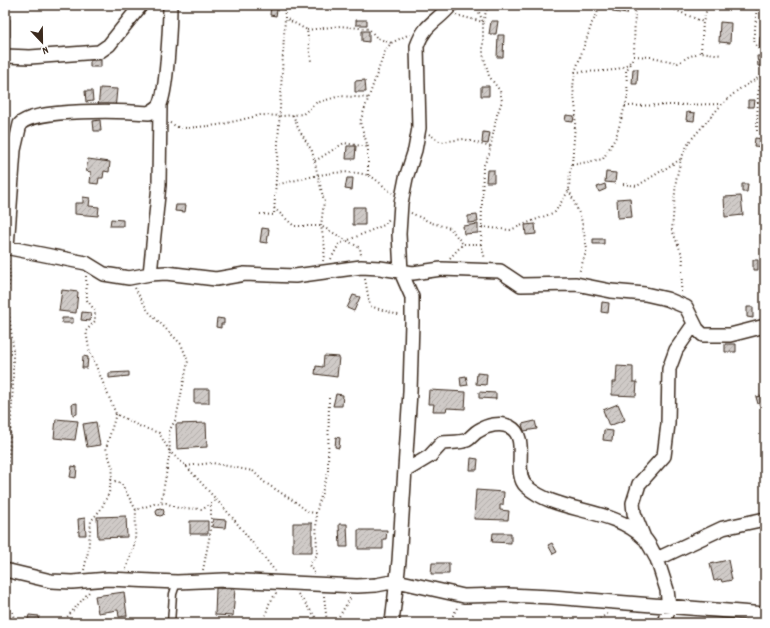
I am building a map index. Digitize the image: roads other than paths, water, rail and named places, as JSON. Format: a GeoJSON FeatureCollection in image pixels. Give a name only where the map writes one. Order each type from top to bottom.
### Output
{"type":"FeatureCollection","features":[{"type":"Feature","properties":{"kind":"street"},"geometry":{"type":"LineString","coordinates":[[5,56],[30,57],[99,52],[109,45],[141,5]]}},
{"type":"Feature","properties":{"kind":"street"},"geometry":{"type":"LineString","coordinates":[[150,274],[158,185],[160,105],[168,52],[170,5]]}},
{"type":"Feature","properties":{"kind":"street"},"geometry":{"type":"LineString","coordinates":[[392,623],[397,581],[410,392],[412,298],[401,272],[399,234],[401,203],[406,178],[416,150],[418,134],[417,46],[421,35],[428,26],[448,8]]}},
{"type":"Feature","properties":{"kind":"street"},"geometry":{"type":"LineString","coordinates":[[160,105],[149,113],[71,112],[22,121],[18,127],[14,150],[6,247],[86,263],[104,274],[129,278],[166,273],[216,279],[245,274],[295,276],[322,271],[361,267],[380,268],[414,274],[441,269],[500,271],[521,285],[576,284],[611,291],[667,299],[686,307],[694,324],[703,334],[730,335],[765,326]]}},
{"type":"Feature","properties":{"kind":"street"},"geometry":{"type":"LineString","coordinates":[[664,623],[669,607],[667,590],[657,559],[644,538],[634,513],[633,503],[639,484],[664,456],[668,424],[669,369],[676,350],[694,324]]}},
{"type":"Feature","properties":{"kind":"street"},"geometry":{"type":"LineString","coordinates":[[405,471],[430,456],[442,443],[466,440],[487,426],[506,426],[511,428],[518,436],[522,478],[526,487],[550,501],[608,517],[644,538]]}},
{"type":"Feature","properties":{"kind":"street"},"geometry":{"type":"LineString","coordinates":[[657,559],[723,528],[765,519]]}},
{"type":"Feature","properties":{"kind":"street"},"geometry":{"type":"LineString","coordinates":[[5,570],[51,581],[81,582],[97,580],[177,582],[225,580],[358,586],[376,585],[397,581],[464,596],[507,595],[552,597],[765,614]]}},
{"type":"Feature","properties":{"kind":"lane"},"geometry":{"type":"LineString","coordinates":[[171,623],[173,594],[177,582]]}}]}
